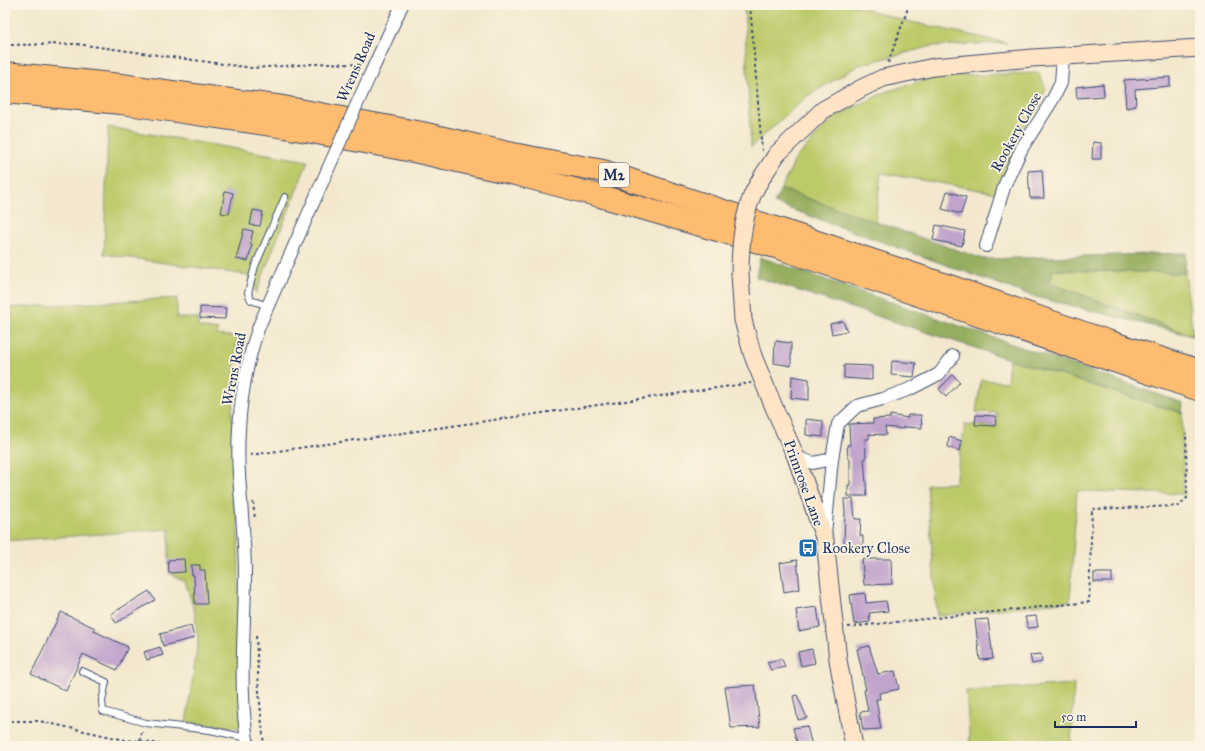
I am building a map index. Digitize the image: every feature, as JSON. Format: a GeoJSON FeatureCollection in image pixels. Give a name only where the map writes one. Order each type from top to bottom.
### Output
{"type":"FeatureCollection","features":[{"type":"Feature","properties":{"kind":"highway","name":"M2"},"geometry":{"type":"LineString","coordinates":[[5,74],[121,85],[283,107],[422,133],[513,154],[603,172],[829,246],[1107,341],[1200,371]]}},
{"type":"Feature","properties":{"kind":"highway","name":"M2"},"geometry":{"type":"LineString","coordinates":[[5,92],[121,103],[284,127],[418,152],[515,174],[600,196],[779,248],[1200,390]]}},
{"type":"Feature","properties":{"kind":"street","name":"Wrens Road"},"geometry":{"type":"LineString","coordinates":[[248,742],[243,691],[245,572],[239,456],[242,397],[247,369],[253,343],[268,306],[328,168],[402,5]]}},
{"type":"Feature","properties":{"kind":"street","name":"Primrose Lane"},"geometry":{"type":"LineString","coordinates":[[854,746],[838,660],[825,540],[796,457],[754,356],[743,320],[740,248],[745,219],[752,196],[777,154],[822,110],[883,78],[934,67],[1063,56],[1200,48]]}},
{"type":"Feature","properties":{"kind":"street","name":"Rookery Close"},"geometry":{"type":"LineString","coordinates":[[986,246],[1009,176],[1022,148],[1053,99],[1061,83],[1063,56]]}},
{"type":"Feature","properties":{"kind":"street"},"geometry":{"type":"LineString","coordinates":[[825,540],[832,459],[838,424],[857,406],[883,399],[910,389],[939,374],[953,356]]}},
{"type":"Feature","properties":{"kind":"street"},"geometry":{"type":"LineString","coordinates":[[796,457],[813,464],[832,459]]}},
{"type":"Feature","properties":{"kind":"lane"},"geometry":{"type":"LineString","coordinates":[[268,306],[251,300],[248,293],[255,266],[285,198]]}},
{"type":"Feature","properties":{"kind":"lane"},"geometry":{"type":"LineString","coordinates":[[82,671],[106,682],[102,701],[104,711],[146,723],[210,730],[248,742]]}},
{"type":"Feature","properties":{"kind":"path"},"geometry":{"type":"LineString","coordinates":[[750,5],[764,174]]}},
{"type":"Feature","properties":{"kind":"path"},"geometry":{"type":"LineString","coordinates":[[883,78],[907,5]]}},
{"type":"Feature","properties":{"kind":"path"},"geometry":{"type":"LineString","coordinates":[[5,45],[77,44],[252,68],[329,63],[372,70]]}},
{"type":"Feature","properties":{"kind":"path"},"geometry":{"type":"LineString","coordinates":[[239,456],[764,381]]}},
{"type":"Feature","properties":{"kind":"path"},"geometry":{"type":"LineString","coordinates":[[835,628],[1089,602],[1092,509],[1179,506],[1187,498],[1186,433]]}},
{"type":"Feature","properties":{"kind":"path"},"geometry":{"type":"LineString","coordinates":[[5,721],[39,721],[125,740],[183,746]]}},
{"type":"Feature","properties":{"kind":"green space"},"geometry":{"type":"Polygon","coordinates":[[[744,5],[854,5],[898,19],[1007,43],[932,46],[859,65],[806,97],[751,147],[744,5]]]}},
{"type":"Feature","properties":{"kind":"green space"},"geometry":{"type":"Polygon","coordinates":[[[1039,73],[1046,89],[1025,125],[997,193],[881,173],[875,223],[781,189],[796,158],[834,117],[885,92],[938,76],[1039,73]]]}},
{"type":"Feature","properties":{"kind":"green space"},"geometry":{"type":"Polygon","coordinates":[[[108,127],[308,161],[256,293],[247,275],[104,254],[108,127]],[[225,191],[221,213],[229,214],[233,193],[225,191]],[[253,210],[250,224],[260,226],[263,212],[253,210]],[[240,242],[236,259],[248,261],[252,244],[240,242]]]}},
{"type":"Feature","properties":{"kind":"green space"},"geometry":{"type":"Polygon","coordinates":[[[781,189],[983,259],[1186,253],[1185,273],[1053,270],[1050,283],[1193,336],[1032,296],[774,203],[781,189]]]}},
{"type":"Feature","properties":{"kind":"green space"},"geometry":{"type":"Polygon","coordinates":[[[760,257],[1183,403],[1182,413],[756,277],[760,257]]]}},
{"type":"Feature","properties":{"kind":"green space"},"geometry":{"type":"Polygon","coordinates":[[[1053,270],[1185,273],[1193,336],[1050,283],[1053,270]]]}},
{"type":"Feature","properties":{"kind":"green space"},"geometry":{"type":"Polygon","coordinates":[[[177,298],[177,318],[198,318],[198,327],[218,330],[217,335],[237,337],[232,413],[238,521],[241,728],[186,722],[198,642],[195,613],[185,581],[169,573],[169,529],[5,541],[5,308],[177,298]]]}},
{"type":"Feature","properties":{"kind":"green space"},"geometry":{"type":"Polygon","coordinates":[[[1009,359],[1182,413],[1184,494],[1077,491],[1070,601],[937,616],[927,484],[955,483],[965,424],[997,427],[997,413],[976,412],[981,380],[1007,382],[1009,359]]]}},
{"type":"Feature","properties":{"kind":"green space"},"geometry":{"type":"Polygon","coordinates":[[[1074,684],[1071,746],[970,746],[966,691],[1074,684]]]}},
{"type":"Feature","properties":{"kind":"building"},"geometry":{"type":"Polygon","coordinates":[[[1170,77],[1170,86],[1135,89],[1136,106],[1126,108],[1124,80],[1170,77]]]}},
{"type":"Feature","properties":{"kind":"building"},"geometry":{"type":"Polygon","coordinates":[[[1103,84],[1104,96],[1077,98],[1076,87],[1103,84]]]}},
{"type":"Feature","properties":{"kind":"building"},"geometry":{"type":"Polygon","coordinates":[[[1093,142],[1101,143],[1101,159],[1092,159],[1093,142]]]}},
{"type":"Feature","properties":{"kind":"building"},"geometry":{"type":"Polygon","coordinates":[[[1042,170],[1044,198],[1030,198],[1028,171],[1042,170]]]}},
{"type":"Feature","properties":{"kind":"building"},"geometry":{"type":"Polygon","coordinates":[[[225,191],[233,193],[229,214],[221,213],[225,191]]]}},
{"type":"Feature","properties":{"kind":"building"},"geometry":{"type":"Polygon","coordinates":[[[947,191],[966,197],[961,214],[942,209],[947,191]]]}},
{"type":"Feature","properties":{"kind":"building"},"geometry":{"type":"Polygon","coordinates":[[[253,210],[263,212],[260,226],[250,225],[253,210]]]}},
{"type":"Feature","properties":{"kind":"building"},"geometry":{"type":"Polygon","coordinates":[[[936,225],[965,231],[962,246],[933,240],[936,225]]]}},
{"type":"Feature","properties":{"kind":"building"},"geometry":{"type":"Polygon","coordinates":[[[244,229],[253,231],[248,261],[236,259],[244,229]]]}},
{"type":"Feature","properties":{"kind":"building"},"geometry":{"type":"Polygon","coordinates":[[[200,307],[226,308],[225,319],[200,318],[200,307]]]}},
{"type":"Feature","properties":{"kind":"building"},"geometry":{"type":"Polygon","coordinates":[[[843,321],[847,331],[832,334],[830,324],[843,321]]]}},
{"type":"Feature","properties":{"kind":"building"},"geometry":{"type":"Polygon","coordinates":[[[775,341],[791,343],[791,366],[774,363],[775,341]]]}},
{"type":"Feature","properties":{"kind":"building"},"geometry":{"type":"Polygon","coordinates":[[[892,361],[916,363],[914,377],[891,375],[892,361]]]}},
{"type":"Feature","properties":{"kind":"building"},"geometry":{"type":"Polygon","coordinates":[[[844,365],[872,366],[872,380],[844,378],[844,365]]]}},
{"type":"Feature","properties":{"kind":"building"},"geometry":{"type":"Polygon","coordinates":[[[953,375],[960,382],[946,397],[939,389],[953,375]]]}},
{"type":"Feature","properties":{"kind":"building"},"geometry":{"type":"Polygon","coordinates":[[[792,376],[809,379],[809,400],[791,398],[792,376]]]}},
{"type":"Feature","properties":{"kind":"building"},"geometry":{"type":"Polygon","coordinates":[[[890,415],[908,418],[908,415],[921,415],[922,428],[903,427],[904,429],[885,427],[886,435],[869,434],[869,439],[865,439],[866,458],[864,458],[867,496],[848,496],[848,485],[850,485],[850,458],[848,458],[847,445],[850,445],[849,424],[873,423],[873,419],[890,418],[890,415]]]}},
{"type":"Feature","properties":{"kind":"building"},"geometry":{"type":"Polygon","coordinates":[[[976,415],[996,416],[995,426],[975,425],[976,415]]]}},
{"type":"Feature","properties":{"kind":"building"},"geometry":{"type":"Polygon","coordinates":[[[806,419],[823,421],[823,437],[806,435],[806,419]]]}},
{"type":"Feature","properties":{"kind":"building"},"geometry":{"type":"Polygon","coordinates":[[[949,437],[962,441],[960,451],[948,447],[949,437]]]}},
{"type":"Feature","properties":{"kind":"building"},"geometry":{"type":"Polygon","coordinates":[[[844,499],[853,499],[855,519],[861,519],[860,536],[863,536],[863,547],[844,543],[844,499]]]}},
{"type":"Feature","properties":{"kind":"building"},"geometry":{"type":"Polygon","coordinates":[[[184,559],[185,572],[169,573],[168,560],[184,559]]]}},
{"type":"Feature","properties":{"kind":"building"},"geometry":{"type":"Polygon","coordinates":[[[862,559],[891,559],[892,584],[864,585],[862,559]]]}},
{"type":"Feature","properties":{"kind":"building"},"geometry":{"type":"Polygon","coordinates":[[[797,560],[800,589],[784,592],[780,563],[797,560]]]}},
{"type":"Feature","properties":{"kind":"building"},"geometry":{"type":"Polygon","coordinates":[[[191,565],[200,565],[200,570],[205,570],[207,604],[195,604],[194,575],[192,575],[191,565]]]}},
{"type":"Feature","properties":{"kind":"building"},"geometry":{"type":"Polygon","coordinates":[[[1094,573],[1112,573],[1112,582],[1094,582],[1094,573]]]}},
{"type":"Feature","properties":{"kind":"building"},"geometry":{"type":"Polygon","coordinates":[[[149,591],[155,600],[116,623],[111,614],[149,591]]]}},
{"type":"Feature","properties":{"kind":"building"},"geometry":{"type":"Polygon","coordinates":[[[865,593],[866,603],[886,601],[888,611],[869,613],[870,622],[854,624],[850,595],[865,593]]]}},
{"type":"Feature","properties":{"kind":"building"},"geometry":{"type":"Polygon","coordinates":[[[817,607],[820,627],[799,631],[796,610],[817,607]]]}},
{"type":"Feature","properties":{"kind":"building"},"geometry":{"type":"Polygon","coordinates":[[[61,612],[95,628],[94,631],[128,647],[117,670],[83,654],[66,691],[31,674],[61,612]]]}},
{"type":"Feature","properties":{"kind":"building"},"geometry":{"type":"Polygon","coordinates":[[[1036,616],[1038,627],[1028,628],[1025,617],[1036,616]]]}},
{"type":"Feature","properties":{"kind":"building"},"geometry":{"type":"Polygon","coordinates":[[[988,619],[993,659],[980,660],[975,620],[988,619]]]}},
{"type":"Feature","properties":{"kind":"building"},"geometry":{"type":"Polygon","coordinates":[[[191,626],[194,638],[163,646],[160,634],[191,626]]]}},
{"type":"Feature","properties":{"kind":"building"},"geometry":{"type":"Polygon","coordinates":[[[869,646],[878,674],[895,671],[899,689],[879,693],[880,699],[876,699],[881,729],[863,730],[860,712],[868,711],[864,690],[866,690],[857,649],[869,646]]]}},
{"type":"Feature","properties":{"kind":"building"},"geometry":{"type":"Polygon","coordinates":[[[160,647],[163,655],[147,660],[144,652],[160,647]]]}},
{"type":"Feature","properties":{"kind":"building"},"geometry":{"type":"Polygon","coordinates":[[[812,649],[815,663],[801,666],[798,652],[812,649]]]}},
{"type":"Feature","properties":{"kind":"building"},"geometry":{"type":"Polygon","coordinates":[[[1041,654],[1042,662],[1032,664],[1030,655],[1041,654]]]}},
{"type":"Feature","properties":{"kind":"building"},"geometry":{"type":"Polygon","coordinates":[[[782,659],[785,667],[771,670],[767,662],[782,659]]]}},
{"type":"Feature","properties":{"kind":"building"},"geometry":{"type":"Polygon","coordinates":[[[755,685],[760,727],[731,728],[725,687],[755,685]]]}},
{"type":"Feature","properties":{"kind":"building"},"geometry":{"type":"Polygon","coordinates":[[[797,695],[807,718],[798,720],[793,696],[797,695]]]}},
{"type":"Feature","properties":{"kind":"building"},"geometry":{"type":"Polygon","coordinates":[[[807,726],[812,746],[798,746],[793,728],[807,726]]]}},
{"type":"Feature","properties":{"kind":"place","name":"Rookery Close"},"geometry":{"type":"Point","coordinates":[808,548]}}]}
